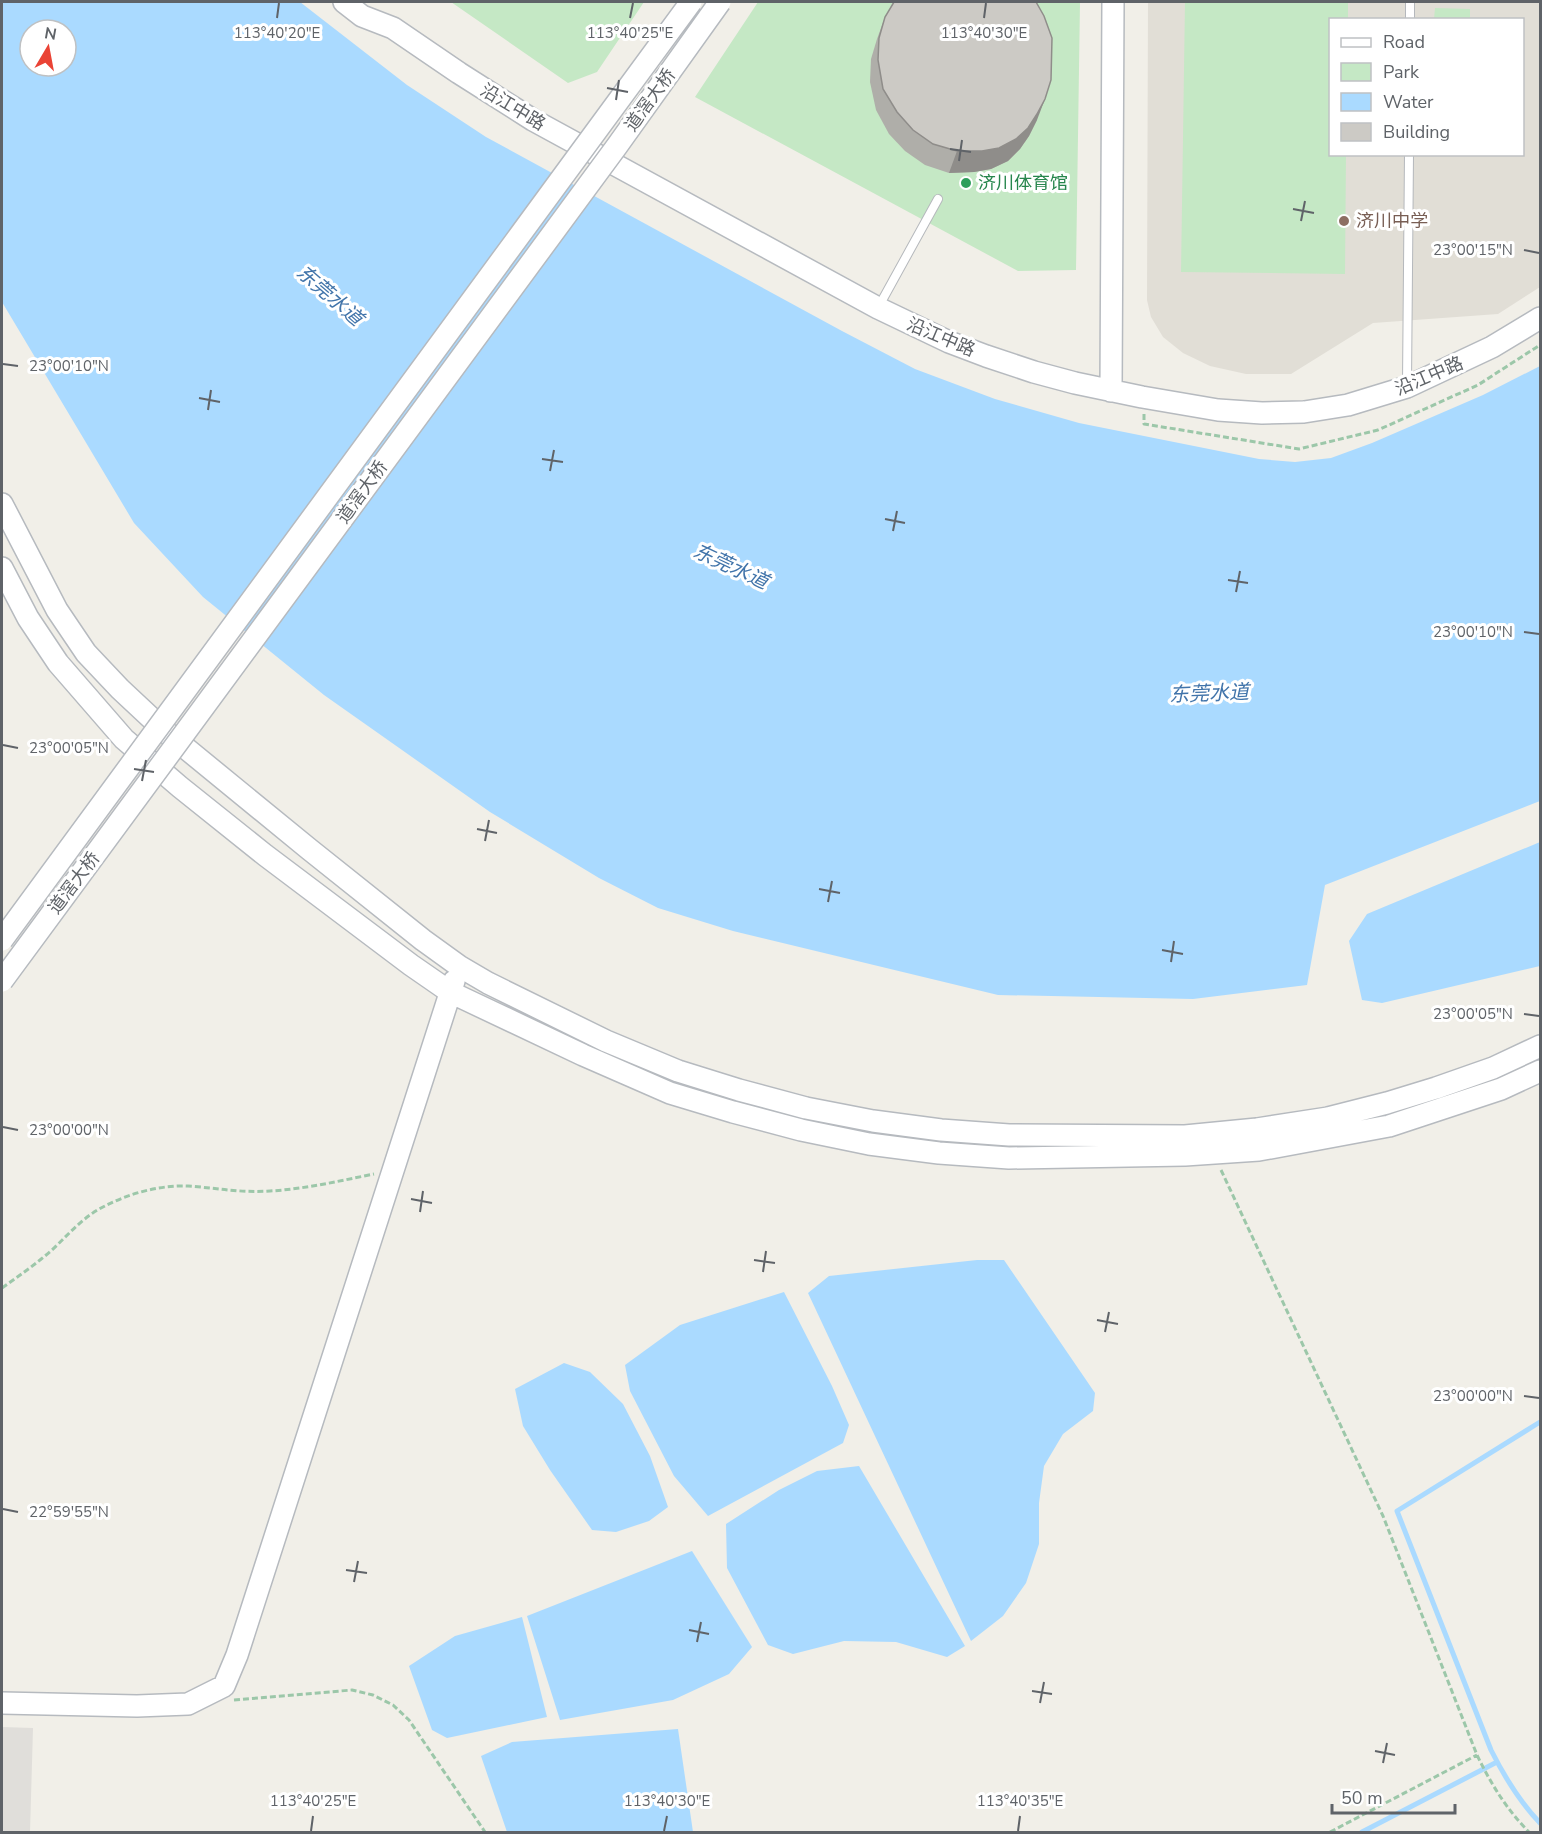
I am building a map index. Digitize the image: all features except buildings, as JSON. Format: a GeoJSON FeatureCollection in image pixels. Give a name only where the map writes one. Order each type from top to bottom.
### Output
{"type":"FeatureCollection","features":[{"type":"Feature","properties":{"kind":"street"},"geometry":{"type":"LineString","coordinates":[[344,2],[362,16],[393,28]]}},
{"type":"Feature","properties":{"kind":"street"},"geometry":{"type":"LineString","coordinates":[[374,2],[393,28]]}},
{"type":"Feature","properties":{"kind":"street","name":"道滘大桥"},"geometry":{"type":"LineString","coordinates":[[2,940],[691,2]]}},
{"type":"Feature","properties":{"kind":"street","name":"道滘大桥"},"geometry":{"type":"LineString","coordinates":[[2,981],[720,2]]}},
{"type":"Feature","properties":{"kind":"street"},"geometry":{"type":"LineString","coordinates":[[1111,391],[1113,2]]}},
{"type":"Feature","properties":{"kind":"street","name":"沿江中路"},"geometry":{"type":"LineString","coordinates":[[393,28],[533,120],[878,308],[920,329],[986,356],[1044,375],[1111,391],[1218,410],[1304,412],[1348,405],[1407,387],[1492,347],[1540,318]]}},
{"type":"Feature","properties":{"kind":"street"},"geometry":{"type":"LineString","coordinates":[[2,504],[57,610],[87,653],[120,689],[166,732],[309,849],[459,966],[488,983],[606,1041],[678,1071],[806,1108],[873,1121],[941,1130],[1009,1135],[1185,1136],[1257,1129],[1328,1118],[1388,1103],[1493,1068],[1540,1046]]}},
{"type":"Feature","properties":{"kind":"street"},"geometry":{"type":"LineString","coordinates":[[2,568],[28,618],[58,663],[124,739],[265,855],[450,992],[670,1093],[801,1130],[869,1144],[939,1153],[1009,1158],[1185,1155],[1259,1150],[1389,1126],[1502,1089],[1540,1071]]}},
{"type":"Feature","properties":{"kind":"street"},"geometry":{"type":"LineString","coordinates":[[2,1703],[137,1706],[188,1704],[224,1686],[241,1644],[459,966]]}},
{"type":"Feature","properties":{"kind":"lane"},"geometry":{"type":"LineString","coordinates":[[1410,2],[1410,18]]}},
{"type":"Feature","properties":{"kind":"lane"},"geometry":{"type":"LineString","coordinates":[[1407,387],[1408,156]]}},
{"type":"Feature","properties":{"kind":"lane"},"geometry":{"type":"LineString","coordinates":[[878,308],[938,199]]}},
{"type":"Feature","properties":{"kind":"path"},"geometry":{"type":"LineString","coordinates":[[1213,1153],[1383,1516],[1477,1755],[1503,1802],[1529,1833]]}},
{"type":"Feature","properties":{"kind":"path"},"geometry":{"type":"LineString","coordinates":[[2,1288],[33,1266],[75,1226],[100,1209],[128,1196],[157,1188],[188,1186],[245,1192],[272,1191],[393,1171]]}},
{"type":"Feature","properties":{"kind":"path"},"geometry":{"type":"LineString","coordinates":[[224,1701],[352,1690],[374,1695],[393,1705],[409,1720],[485,1833]]}},
{"type":"Feature","properties":{"kind":"path"},"geometry":{"type":"LineString","coordinates":[[1330,1833],[1477,1755]]}},
{"type":"Feature","properties":{"kind":"shaded area","name":"济川中学"},"geometry":{"type":"Polygon","coordinates":[[[1148,2],[1540,2],[1540,287],[1498,314],[1373,323],[1291,374],[1246,374],[1210,366],[1183,353],[1163,337],[1151,317],[1147,300],[1148,2]]]}},
{"type":"Feature","properties":{"kind":"shaded area"},"geometry":{"type":"Polygon","coordinates":[[[2,1727],[33,1728],[30,1832],[2,1832],[2,1727]]]}},
{"type":"Feature","properties":{"kind":"green space"},"geometry":{"type":"Polygon","coordinates":[[[451,2],[644,2],[597,72],[568,83],[451,2]]]}},
{"type":"Feature","properties":{"kind":"green space","name":"济川体育馆"},"geometry":{"type":"Polygon","coordinates":[[[758,2],[1080,2],[1076,270],[1018,271],[695,97],[758,2]]]}},
{"type":"Feature","properties":{"kind":"green space"},"geometry":{"type":"Polygon","coordinates":[[[1185,2],[1348,2],[1348,18],[1329,18],[1329,156],[1346,156],[1345,274],[1181,272],[1185,2]]]}},
{"type":"Feature","properties":{"kind":"green space"},"geometry":{"type":"Polygon","coordinates":[[[1435,8],[1470,9],[1470,18],[1434,18],[1435,8]]]}},
{"type":"Feature","properties":{"kind":"water","name":"东莞水道"},"geometry":{"type":"Polygon","coordinates":[[[2,2],[300,2],[407,85],[486,137],[915,369],[995,399],[1079,423],[1259,459],[1295,462],[1331,458],[1372,443],[1483,395],[1540,366],[1540,801],[1325,885],[1307,985],[1193,999],[998,995],[733,931],[658,908],[599,878],[490,812],[324,695],[203,597],[134,523],[2,302],[2,2]]]}},
{"type":"Feature","properties":{"kind":"water"},"geometry":{"type":"Polygon","coordinates":[[[1540,842],[1540,966],[1382,1003],[1362,1000],[1349,941],[1367,914],[1540,842]]]}},
{"type":"Feature","properties":{"kind":"water"},"geometry":{"type":"Polygon","coordinates":[[[977,1260],[1004,1260],[1095,1393],[1093,1411],[1063,1434],[1044,1466],[1039,1503],[1039,1544],[1026,1583],[1003,1616],[971,1641],[808,1293],[829,1276],[977,1260]]]}},
{"type":"Feature","properties":{"kind":"water"},"geometry":{"type":"Polygon","coordinates":[[[784,1292],[832,1386],[849,1425],[843,1443],[708,1516],[674,1476],[630,1391],[625,1365],[680,1325],[784,1292]]]}},
{"type":"Feature","properties":{"kind":"water"},"geometry":{"type":"Polygon","coordinates":[[[564,1363],[590,1372],[623,1404],[650,1456],[668,1507],[649,1521],[616,1532],[592,1530],[550,1470],[523,1426],[515,1389],[564,1363]]]}},
{"type":"Feature","properties":{"kind":"water"},"geometry":{"type":"Polygon","coordinates":[[[859,1466],[965,1646],[947,1657],[896,1642],[844,1641],[793,1654],[768,1645],[727,1568],[726,1524],[779,1490],[817,1471],[859,1466]]]}},
{"type":"Feature","properties":{"kind":"water"},"geometry":{"type":"Polygon","coordinates":[[[692,1551],[752,1647],[729,1674],[673,1700],[560,1720],[527,1616],[692,1551]]]}},
{"type":"Feature","properties":{"kind":"water"},"geometry":{"type":"Polygon","coordinates":[[[522,1617],[547,1717],[447,1738],[432,1730],[409,1666],[455,1636],[522,1617]]]}},
{"type":"Feature","properties":{"kind":"water"},"geometry":{"type":"Polygon","coordinates":[[[678,1729],[693,1832],[507,1832],[481,1756],[512,1742],[678,1729]]]}},
{"type":"Feature","properties":{"kind":"waterway"},"geometry":{"type":"LineString","coordinates":[[1540,1422],[1397,1511],[1491,1750],[1513,1789],[1540,1823]]}},
{"type":"Feature","properties":{"kind":"waterway"},"geometry":{"type":"LineString","coordinates":[[1362,1832],[1497,1762]]}},
{"type":"Feature","properties":{"kind":"place","name":"济川体育馆"},"geometry":{"type":"Point","coordinates":[966,183]}},
{"type":"Feature","properties":{"kind":"place","name":"济川中学"},"geometry":{"type":"Point","coordinates":[1344,221]}}]}
